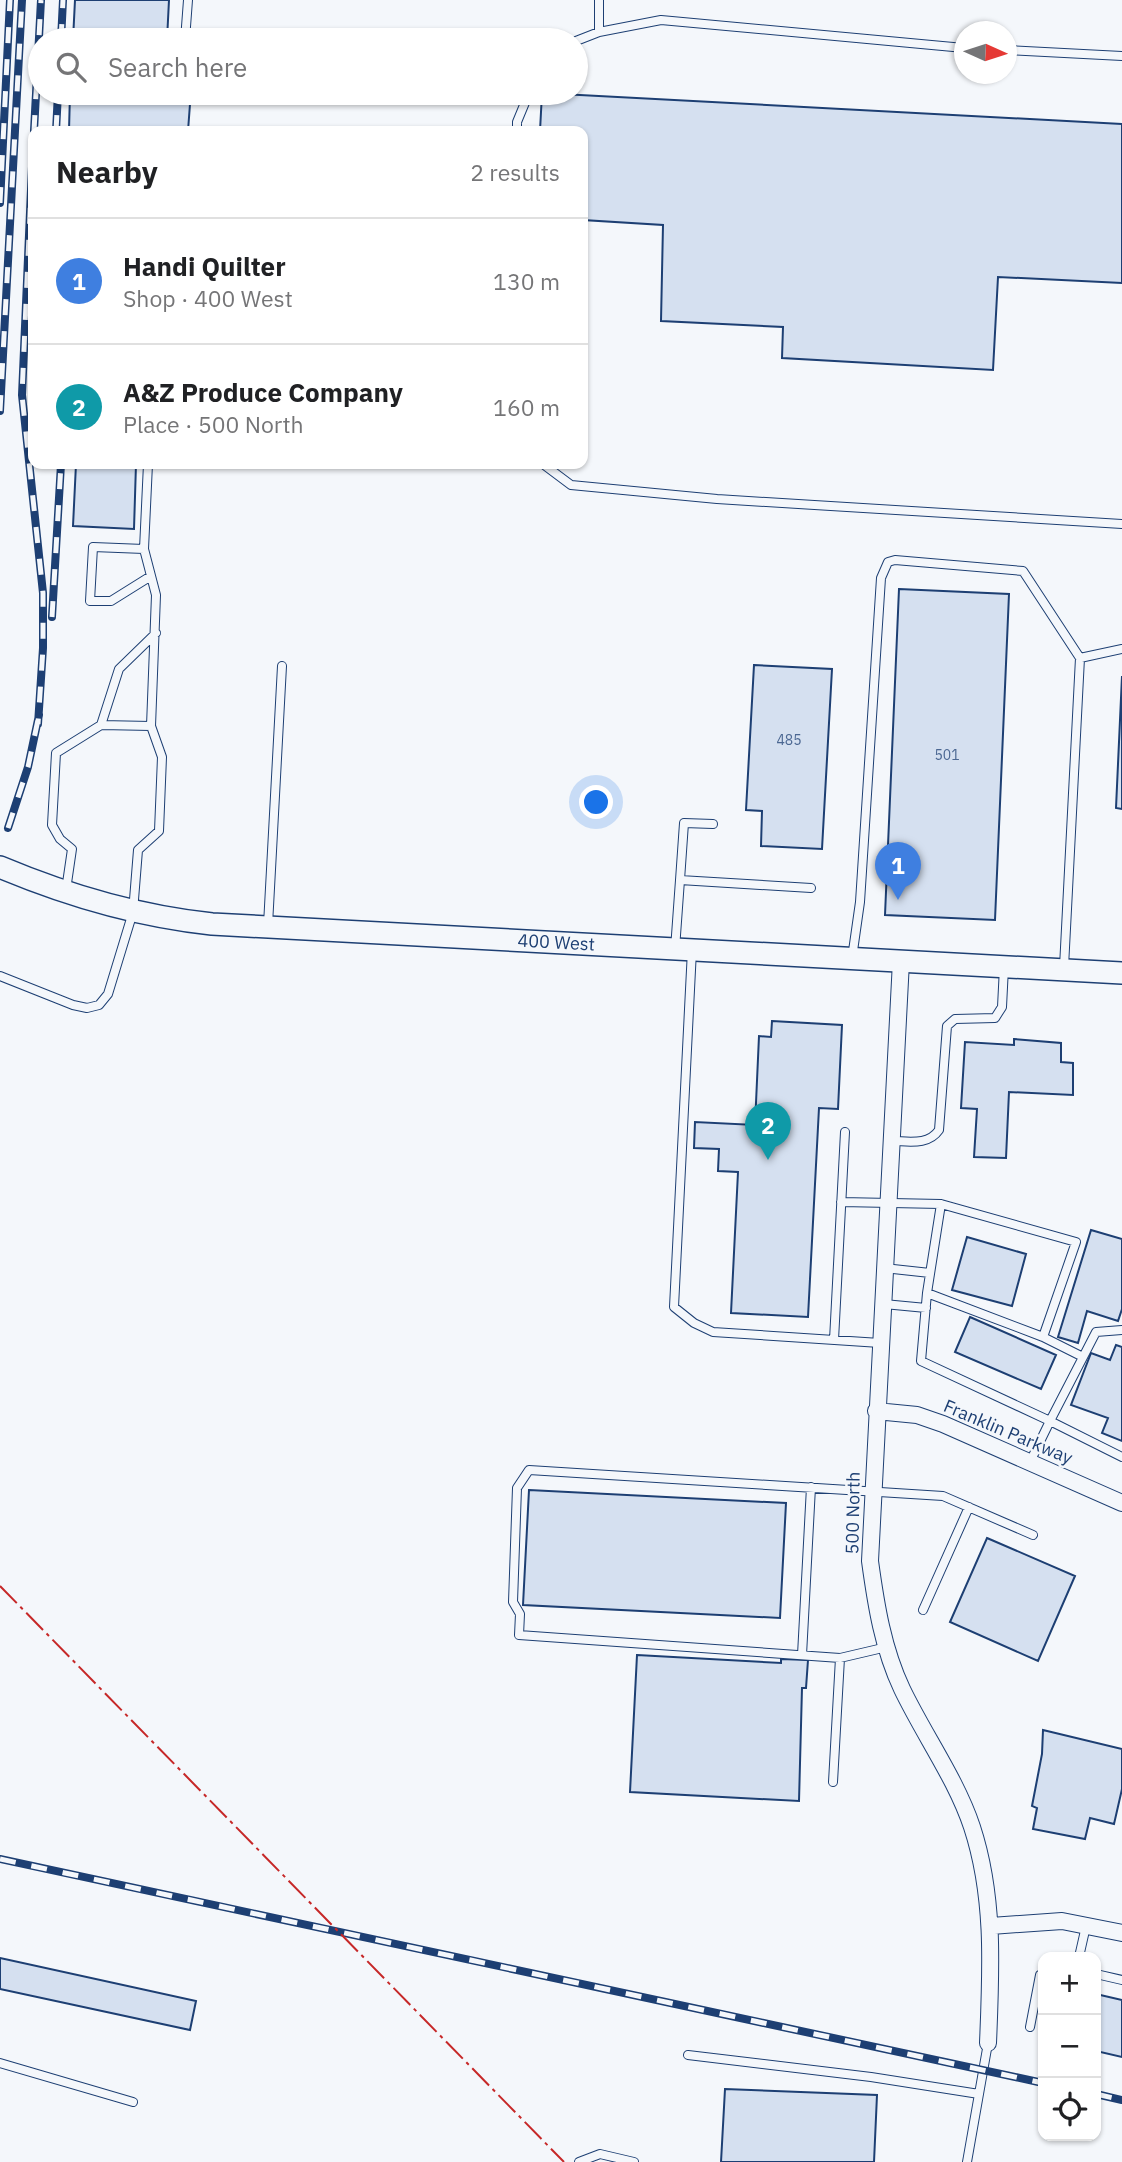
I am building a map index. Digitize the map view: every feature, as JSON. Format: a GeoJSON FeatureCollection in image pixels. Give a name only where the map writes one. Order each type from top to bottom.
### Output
{"type":"FeatureCollection","features":[{"type":"Feature","properties":{"kind":"street","name":"400 West"},"geometry":{"type":"LineString","coordinates":[[0,867],[65,892],[133,912],[186,922],[1122,973]]}},
{"type":"Feature","properties":{"kind":"street","name":"500 North"},"geometry":{"type":"LineString","coordinates":[[901,961],[870,1561],[878,1619],[901,1686],[971,1825],[983,1869],[991,1926],[988,2043]]}},
{"type":"Feature","properties":{"kind":"street","name":"Franklin Parkway"},"geometry":{"type":"LineString","coordinates":[[876,1411],[929,1419],[1122,1503]]}},
{"type":"Feature","properties":{"kind":"street"},"geometry":{"type":"LineString","coordinates":[[991,1926],[1062,1921],[1122,1933]]}},
{"type":"Feature","properties":{"kind":"lane"},"geometry":{"type":"LineString","coordinates":[[187,28],[188,0]]}},
{"type":"Feature","properties":{"kind":"lane"},"geometry":{"type":"LineString","coordinates":[[599,0],[599,32]]}},
{"type":"Feature","properties":{"kind":"lane"},"geometry":{"type":"LineString","coordinates":[[588,36],[661,20],[954,47]]}},
{"type":"Feature","properties":{"kind":"lane"},"geometry":{"type":"LineString","coordinates":[[1017,51],[1122,56]]}},
{"type":"Feature","properties":{"kind":"lane"},"geometry":{"type":"LineString","coordinates":[[517,126],[524,105]]}},
{"type":"Feature","properties":{"kind":"lane"},"geometry":{"type":"LineString","coordinates":[[0,976],[73,1005],[87,1008],[99,1005],[108,994],[133,912],[138,850],[159,831],[162,757],[151,726],[156,595],[144,549],[148,469]]}},
{"type":"Feature","properties":{"kind":"lane"},"geometry":{"type":"LineString","coordinates":[[550,469],[571,485],[745,501],[1122,524]]}},
{"type":"Feature","properties":{"kind":"lane"},"geometry":{"type":"LineString","coordinates":[[144,549],[93,547],[90,601],[111,601],[151,576]]}},
{"type":"Feature","properties":{"kind":"lane"},"geometry":{"type":"LineString","coordinates":[[852,959],[860,902],[881,578],[888,562],[895,559],[1023,571],[1080,658],[1064,970]]}},
{"type":"Feature","properties":{"kind":"lane"},"geometry":{"type":"LineString","coordinates":[[101,725],[119,669],[156,633]]}},
{"type":"Feature","properties":{"kind":"lane"},"geometry":{"type":"LineString","coordinates":[[1080,658],[1122,649]]}},
{"type":"Feature","properties":{"kind":"lane"},"geometry":{"type":"LineString","coordinates":[[268,928],[282,666]]}},
{"type":"Feature","properties":{"kind":"lane"},"geometry":{"type":"LineString","coordinates":[[65,892],[72,849],[60,838],[52,825],[56,753],[101,725],[151,726]]}},
{"type":"Feature","properties":{"kind":"lane"},"geometry":{"type":"LineString","coordinates":[[713,824],[684,823],[680,880],[684,950],[674,1307],[694,1323],[713,1332],[880,1343]]}},
{"type":"Feature","properties":{"kind":"lane"},"geometry":{"type":"LineString","coordinates":[[680,880],[811,888]]}},
{"type":"Feature","properties":{"kind":"lane"},"geometry":{"type":"LineString","coordinates":[[891,1141],[925,1141],[934,1138],[939,1130],[947,1026],[955,1019],[995,1018],[1002,1007],[1004,967]]}},
{"type":"Feature","properties":{"kind":"lane"},"geometry":{"type":"LineString","coordinates":[[834,1340],[845,1132]]}},
{"type":"Feature","properties":{"kind":"lane"},"geometry":{"type":"LineString","coordinates":[[841,1202],[941,1204],[1076,1242],[1043,1337]]}},
{"type":"Feature","properties":{"kind":"lane"},"geometry":{"type":"LineString","coordinates":[[941,1204],[927,1293],[921,1361],[1122,1457]]}},
{"type":"Feature","properties":{"kind":"lane"},"geometry":{"type":"LineString","coordinates":[[884,1268],[930,1273]]}},
{"type":"Feature","properties":{"kind":"lane"},"geometry":{"type":"LineString","coordinates":[[927,1293],[1043,1337],[1083,1357]]}},
{"type":"Feature","properties":{"kind":"lane"},"geometry":{"type":"LineString","coordinates":[[882,1303],[926,1308]]}},
{"type":"Feature","properties":{"kind":"lane"},"geometry":{"type":"LineString","coordinates":[[1030,1462],[1096,1332],[1122,1331]]}},
{"type":"Feature","properties":{"kind":"lane"},"geometry":{"type":"LineString","coordinates":[[887,1647],[840,1658],[519,1635],[520,1614],[513,1602],[517,1488],[529,1470],[943,1496],[1033,1535]]}},
{"type":"Feature","properties":{"kind":"lane"},"geometry":{"type":"LineString","coordinates":[[802,1655],[811,1487]]}},
{"type":"Feature","properties":{"kind":"lane"},"geometry":{"type":"LineString","coordinates":[[923,1610],[969,1507]]}},
{"type":"Feature","properties":{"kind":"lane"},"geometry":{"type":"LineString","coordinates":[[833,1782],[840,1658]]}},
{"type":"Feature","properties":{"kind":"lane"},"geometry":{"type":"LineString","coordinates":[[1080,1952],[1086,1926]]}},
{"type":"Feature","properties":{"kind":"lane"},"geometry":{"type":"LineString","coordinates":[[1101,1975],[1122,1980]]}},
{"type":"Feature","properties":{"kind":"lane"},"geometry":{"type":"LineString","coordinates":[[1030,2027],[1038,1985]]}},
{"type":"Feature","properties":{"kind":"lane"},"geometry":{"type":"LineString","coordinates":[[967,2162],[988,2043]]}},
{"type":"Feature","properties":{"kind":"lane"},"geometry":{"type":"LineString","coordinates":[[688,2054],[871,2077],[979,2094]]}},
{"type":"Feature","properties":{"kind":"lane"},"geometry":{"type":"LineString","coordinates":[[0,2063],[133,2102]]}},
{"type":"Feature","properties":{"kind":"lane"},"geometry":{"type":"LineString","coordinates":[[579,2162],[600,2154],[634,2162]]}},
{"type":"Feature","properties":{"kind":"building"},"geometry":{"type":"Polygon","coordinates":[[[75,0],[169,0],[168,28],[74,28],[75,0]]]}},
{"type":"Feature","properties":{"kind":"building"},"geometry":{"type":"Polygon","coordinates":[[[588,95],[1122,124],[1122,283],[998,277],[993,370],[782,358],[783,327],[661,321],[663,225],[588,220],[588,126],[540,126],[541,105],[588,105],[588,95]]]}},
{"type":"Feature","properties":{"kind":"building"},"geometry":{"type":"Polygon","coordinates":[[[70,105],[190,105],[188,126],[69,126],[70,105]]]}},
{"type":"Feature","properties":{"kind":"building"},"geometry":{"type":"Polygon","coordinates":[[[76,469],[136,469],[134,529],[73,526],[76,469]]]}},
{"type":"Feature","properties":{"kind":"building"},"geometry":{"type":"Polygon","coordinates":[[[899,589],[1009,594],[995,920],[885,915],[899,589]]]}},
{"type":"Feature","properties":{"kind":"building"},"geometry":{"type":"Polygon","coordinates":[[[754,665],[832,669],[822,849],[761,846],[762,811],[746,810],[754,665]]]}},
{"type":"Feature","properties":{"kind":"building"},"geometry":{"type":"Polygon","coordinates":[[[1122,676],[1122,809],[1116,808],[1122,676]]]}},
{"type":"Feature","properties":{"kind":"building"},"geometry":{"type":"Polygon","coordinates":[[[772,1021],[842,1025],[838,1109],[819,1108],[808,1317],[731,1313],[738,1172],[718,1171],[719,1149],[694,1148],[695,1122],[755,1125],[759,1036],[771,1037],[772,1021]]]}},
{"type":"Feature","properties":{"kind":"building"},"geometry":{"type":"Polygon","coordinates":[[[1014,1039],[1061,1043],[1061,1062],[1073,1063],[1073,1095],[1009,1092],[1006,1158],[974,1157],[977,1109],[961,1108],[965,1042],[1014,1045],[1014,1039]]]}},
{"type":"Feature","properties":{"kind":"building"},"geometry":{"type":"Polygon","coordinates":[[[1091,1230],[1122,1239],[1122,1309],[1118,1321],[1087,1311],[1078,1343],[1058,1337],[1091,1230]]]}},
{"type":"Feature","properties":{"kind":"building"},"geometry":{"type":"Polygon","coordinates":[[[967,1237],[1026,1254],[1012,1306],[952,1290],[967,1237]]]}},
{"type":"Feature","properties":{"kind":"building"},"geometry":{"type":"Polygon","coordinates":[[[970,1317],[1056,1355],[1041,1389],[955,1352],[970,1317]]]}},
{"type":"Feature","properties":{"kind":"building"},"geometry":{"type":"Polygon","coordinates":[[[1116,1345],[1122,1347],[1122,1441],[1102,1433],[1108,1418],[1071,1405],[1091,1353],[1110,1360],[1116,1345]]]}},
{"type":"Feature","properties":{"kind":"building"},"geometry":{"type":"Polygon","coordinates":[[[529,1490],[786,1503],[780,1618],[523,1605],[529,1490]]]}},
{"type":"Feature","properties":{"kind":"building"},"geometry":{"type":"Polygon","coordinates":[[[987,1538],[1075,1576],[1038,1661],[950,1622],[987,1538]]]}},
{"type":"Feature","properties":{"kind":"building"},"geometry":{"type":"Polygon","coordinates":[[[637,1655],[781,1663],[781,1659],[808,1660],[806,1688],[802,1688],[799,1801],[630,1792],[637,1655]]]}},
{"type":"Feature","properties":{"kind":"building"},"geometry":{"type":"Polygon","coordinates":[[[1043,1730],[1122,1749],[1122,1789],[1114,1824],[1090,1818],[1085,1839],[1033,1829],[1037,1808],[1032,1806],[1042,1754],[1043,1730]]]}},
{"type":"Feature","properties":{"kind":"building"},"geometry":{"type":"Polygon","coordinates":[[[0,1958],[196,2001],[190,2030],[0,1989],[0,1958]]]}},
{"type":"Feature","properties":{"kind":"building"},"geometry":{"type":"Polygon","coordinates":[[[1101,1995],[1122,2000],[1122,2057],[1101,2052],[1101,1995]]]}},
{"type":"Feature","properties":{"kind":"building"},"geometry":{"type":"Polygon","coordinates":[[[725,2089],[877,2095],[874,2162],[721,2162],[725,2089]]]}},
{"type":"Feature","properties":{"kind":"railway"},"geometry":{"type":"LineString","coordinates":[[0,203],[10,0]]}},
{"type":"Feature","properties":{"kind":"railway"},"geometry":{"type":"LineString","coordinates":[[0,411],[22,0]]}},
{"type":"Feature","properties":{"kind":"railway"},"geometry":{"type":"LineString","coordinates":[[40,28],[41,0]]}},
{"type":"Feature","properties":{"kind":"railway"},"geometry":{"type":"LineString","coordinates":[[62,28],[63,0]]}},
{"type":"Feature","properties":{"kind":"railway"},"geometry":{"type":"LineString","coordinates":[[34,126],[35,105]]}},
{"type":"Feature","properties":{"kind":"railway"},"geometry":{"type":"LineString","coordinates":[[56,126],[57,105]]}},
{"type":"Feature","properties":{"kind":"railway"},"geometry":{"type":"LineString","coordinates":[[28,258],[22,395],[28,452]]}},
{"type":"Feature","properties":{"kind":"railway"},"geometry":{"type":"LineString","coordinates":[[30,469],[43,593],[38,724]]}},
{"type":"Feature","properties":{"kind":"railway"},"geometry":{"type":"LineString","coordinates":[[52,617],[61,469]]}},
{"type":"Feature","properties":{"kind":"railway"},"geometry":{"type":"LineString","coordinates":[[8,828],[28,767],[39,715]]}},
{"type":"Feature","properties":{"kind":"railway"},"geometry":{"type":"LineString","coordinates":[[0,1859],[1038,2082]]}},
{"type":"Feature","properties":{"kind":"railway"},"geometry":{"type":"LineString","coordinates":[[1101,2095],[1122,2100]]}},
{"type":"Feature","properties":{"kind":"power"},"geometry":{"type":"LineString","coordinates":[[0,1586],[564,2162]]}},
{"type":"Feature","properties":{"kind":"place","name":"Handi Quilter"},"geometry":{"type":"Point","coordinates":[898,900]}},
{"type":"Feature","properties":{"kind":"place","name":"A&Z Produce Company"},"geometry":{"type":"Point","coordinates":[768,1160]}}]}
